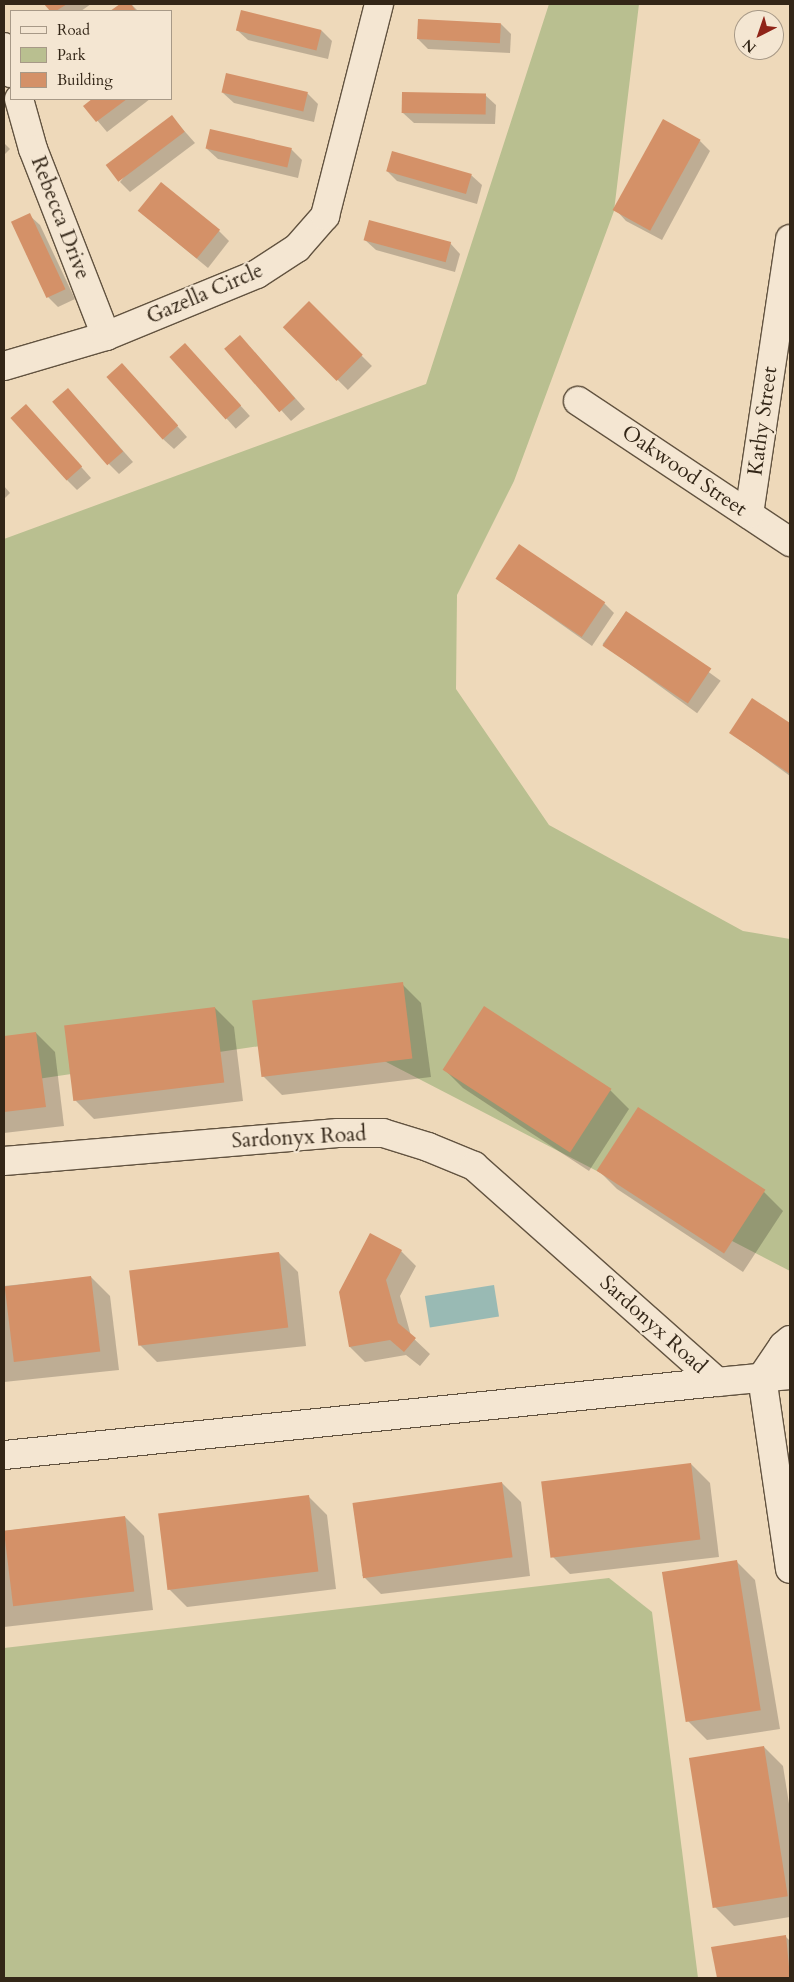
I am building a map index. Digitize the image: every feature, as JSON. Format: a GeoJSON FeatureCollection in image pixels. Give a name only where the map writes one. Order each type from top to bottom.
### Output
{"type":"FeatureCollection","features":[{"type":"Feature","properties":{"kind":"street","name":"Gazella Circle"},"geometry":{"type":"LineString","coordinates":[[4,366],[106,336],[257,274],[297,248],[325,216],[379,4]]}},
{"type":"Feature","properties":{"kind":"street"},"geometry":{"type":"LineString","coordinates":[[4,47],[10,69]]}},
{"type":"Feature","properties":{"kind":"street","name":"Rebecca Drive"},"geometry":{"type":"LineString","coordinates":[[19,100],[33,149],[106,336]]}},
{"type":"Feature","properties":{"kind":"street","name":"Kathy Street"},"geometry":{"type":"LineString","coordinates":[[749,514],[790,239]]}},
{"type":"Feature","properties":{"kind":"street","name":"Oakwood Street"},"geometry":{"type":"LineString","coordinates":[[578,401],[790,542]]}},
{"type":"Feature","properties":{"kind":"street","name":"Sardonyx Road"},"geometry":{"type":"LineString","coordinates":[[4,1161],[338,1133],[383,1133],[419,1144],[474,1166],[717,1382]]}},
{"type":"Feature","properties":{"kind":"street"},"geometry":{"type":"LineString","coordinates":[[790,1340],[783,1346],[762,1378],[790,1569]]}},
{"type":"Feature","properties":{"kind":"street","name":"Sardonyx Road"},"geometry":{"type":"LineString","coordinates":[[4,1455],[790,1375]]}},
{"type":"Feature","properties":{"kind":"green space"},"geometry":{"type":"Polygon","coordinates":[[[549,4],[639,4],[614,211],[514,481],[457,595],[456,689],[549,825],[743,931],[790,939],[790,1271],[334,1035],[4,1084],[4,539],[426,384],[549,4]]]}},
{"type":"Feature","properties":{"kind":"green space"},"geometry":{"type":"Polygon","coordinates":[[[609,1578],[652,1612],[698,1978],[4,1978],[4,1648],[609,1578]]]}},
{"type":"Feature","properties":{"kind":"water"},"geometry":{"type":"Polygon","coordinates":[[[494,1285],[499,1317],[430,1328],[425,1296],[494,1285]]]}},
{"type":"Feature","properties":{"kind":"building"},"geometry":{"type":"Polygon","coordinates":[[[44,4],[67,4],[58,10],[49,10],[44,4]]]}},
{"type":"Feature","properties":{"kind":"building"},"geometry":{"type":"Polygon","coordinates":[[[120,4],[131,4],[135,10],[111,10],[120,4]]]}},
{"type":"Feature","properties":{"kind":"building"},"geometry":{"type":"Polygon","coordinates":[[[241,10],[322,30],[316,50],[236,30],[241,10]]]}},
{"type":"Feature","properties":{"kind":"building"},"geometry":{"type":"Polygon","coordinates":[[[418,19],[501,23],[500,43],[417,39],[418,19]]]}},
{"type":"Feature","properties":{"kind":"building"},"geometry":{"type":"Polygon","coordinates":[[[226,73],[308,92],[303,111],[222,92],[226,73]]]}},
{"type":"Feature","properties":{"kind":"building"},"geometry":{"type":"Polygon","coordinates":[[[402,92],[486,93],[486,114],[402,113],[402,92]]]}},
{"type":"Feature","properties":{"kind":"building"},"geometry":{"type":"Polygon","coordinates":[[[91,100],[126,100],[96,122],[83,106],[91,100]]]}},
{"type":"Feature","properties":{"kind":"building"},"geometry":{"type":"Polygon","coordinates":[[[172,115],[185,132],[118,182],[106,165],[172,115]]]}},
{"type":"Feature","properties":{"kind":"building"},"geometry":{"type":"Polygon","coordinates":[[[663,119],[701,140],[650,231],[613,210],[663,119]]]}},
{"type":"Feature","properties":{"kind":"building"},"geometry":{"type":"Polygon","coordinates":[[[210,129],[292,148],[287,167],[206,148],[210,129]]]}},
{"type":"Feature","properties":{"kind":"building"},"geometry":{"type":"Polygon","coordinates":[[[392,151],[472,174],[466,194],[386,171],[392,151]]]}},
{"type":"Feature","properties":{"kind":"building"},"geometry":{"type":"Polygon","coordinates":[[[161,182],[220,230],[197,259],[138,211],[161,182]]]}},
{"type":"Feature","properties":{"kind":"building"},"geometry":{"type":"Polygon","coordinates":[[[30,213],[65,289],[46,298],[11,222],[30,213]]]}},
{"type":"Feature","properties":{"kind":"building"},"geometry":{"type":"Polygon","coordinates":[[[369,220],[451,242],[446,262],[364,240],[369,220]]]}},
{"type":"Feature","properties":{"kind":"building"},"geometry":{"type":"Polygon","coordinates":[[[309,301],[363,355],[337,381],[283,327],[309,301]]]}},
{"type":"Feature","properties":{"kind":"building"},"geometry":{"type":"Polygon","coordinates":[[[240,335],[295,398],[279,412],[224,349],[240,335]]]}},
{"type":"Feature","properties":{"kind":"building"},"geometry":{"type":"Polygon","coordinates":[[[185,343],[241,405],[226,419],[169,357],[185,343]]]}},
{"type":"Feature","properties":{"kind":"building"},"geometry":{"type":"Polygon","coordinates":[[[122,363],[178,425],[163,439],[106,377],[122,363]]]}},
{"type":"Feature","properties":{"kind":"building"},"geometry":{"type":"Polygon","coordinates":[[[68,388],[123,451],[107,465],[52,402],[68,388]]]}},
{"type":"Feature","properties":{"kind":"building"},"geometry":{"type":"Polygon","coordinates":[[[26,404],[82,466],[67,480],[10,418],[26,404]]]}},
{"type":"Feature","properties":{"kind":"building"},"geometry":{"type":"Polygon","coordinates":[[[519,544],[605,602],[582,637],[496,579],[519,544]]]}},
{"type":"Feature","properties":{"kind":"building"},"geometry":{"type":"Polygon","coordinates":[[[626,611],[711,669],[688,703],[603,646],[626,611]]]}},
{"type":"Feature","properties":{"kind":"building"},"geometry":{"type":"Polygon","coordinates":[[[752,698],[790,723],[790,774],[729,733],[752,698]]]}},
{"type":"Feature","properties":{"kind":"building"},"geometry":{"type":"Polygon","coordinates":[[[403,982],[412,1058],[262,1077],[252,1001],[403,982]]]}},
{"type":"Feature","properties":{"kind":"building"},"geometry":{"type":"Polygon","coordinates":[[[484,1006],[611,1089],[570,1153],[443,1070],[484,1006]]]}},
{"type":"Feature","properties":{"kind":"building"},"geometry":{"type":"Polygon","coordinates":[[[215,1007],[224,1082],[73,1101],[64,1026],[215,1007]]]}},
{"type":"Feature","properties":{"kind":"building"},"geometry":{"type":"Polygon","coordinates":[[[36,1032],[46,1107],[4,1112],[4,1036],[36,1032]]]}},
{"type":"Feature","properties":{"kind":"building"},"geometry":{"type":"Polygon","coordinates":[[[638,1107],[765,1190],[724,1254],[597,1171],[638,1107]]]}},
{"type":"Feature","properties":{"kind":"building"},"geometry":{"type":"Polygon","coordinates":[[[370,1233],[402,1250],[386,1280],[398,1323],[416,1338],[404,1352],[390,1340],[349,1347],[339,1292],[370,1233]]]}},
{"type":"Feature","properties":{"kind":"building"},"geometry":{"type":"Polygon","coordinates":[[[279,1252],[288,1327],[138,1346],[129,1270],[279,1252]]]}},
{"type":"Feature","properties":{"kind":"building"},"geometry":{"type":"Polygon","coordinates":[[[91,1276],[100,1351],[14,1362],[5,1287],[91,1276]]]}},
{"type":"Feature","properties":{"kind":"building"},"geometry":{"type":"Polygon","coordinates":[[[691,1463],[700,1539],[551,1558],[541,1481],[691,1463]]]}},
{"type":"Feature","properties":{"kind":"building"},"geometry":{"type":"Polygon","coordinates":[[[502,1482],[513,1557],[363,1578],[352,1503],[502,1482]]]}},
{"type":"Feature","properties":{"kind":"building"},"geometry":{"type":"Polygon","coordinates":[[[309,1495],[318,1571],[168,1590],[158,1514],[309,1495]]]}},
{"type":"Feature","properties":{"kind":"building"},"geometry":{"type":"Polygon","coordinates":[[[125,1516],[134,1591],[13,1606],[4,1531],[125,1516]]]}},
{"type":"Feature","properties":{"kind":"building"},"geometry":{"type":"Polygon","coordinates":[[[737,1560],[761,1710],[686,1722],[662,1572],[737,1560]]]}},
{"type":"Feature","properties":{"kind":"building"},"geometry":{"type":"Polygon","coordinates":[[[764,1746],[788,1896],[713,1908],[689,1758],[764,1746]]]}},
{"type":"Feature","properties":{"kind":"building"},"geometry":{"type":"Polygon","coordinates":[[[786,1935],[790,1978],[717,1978],[711,1947],[786,1935]]]}}]}
